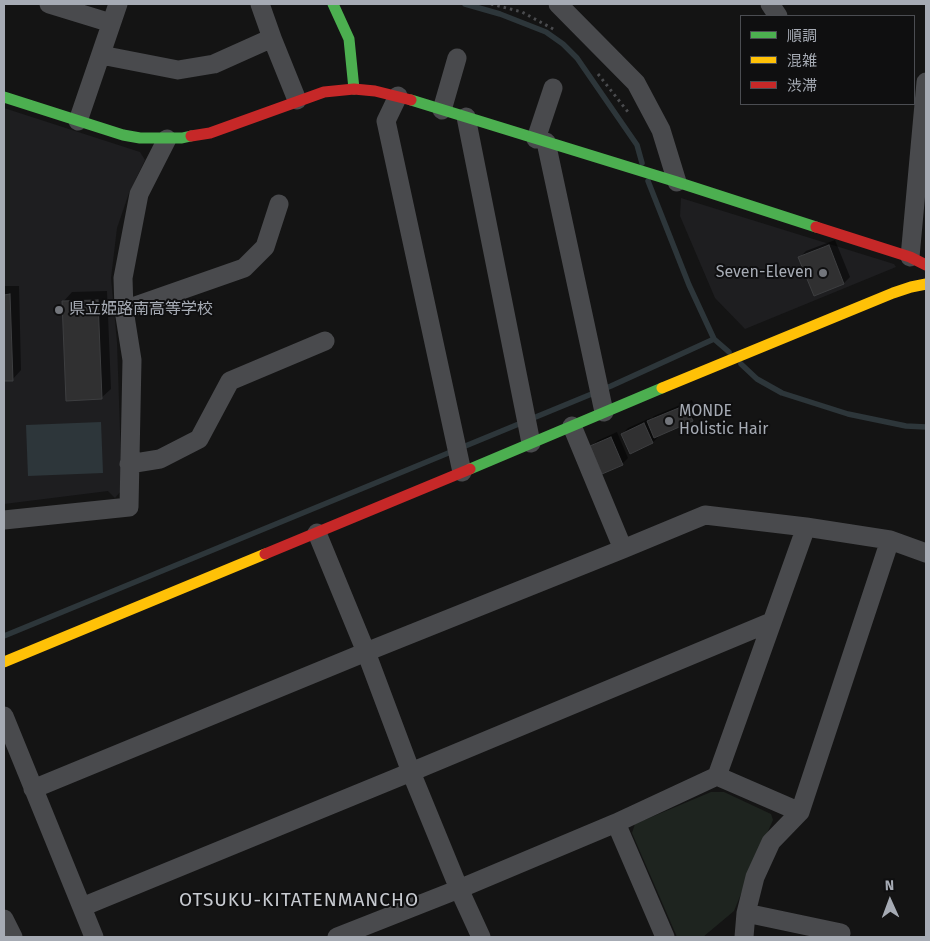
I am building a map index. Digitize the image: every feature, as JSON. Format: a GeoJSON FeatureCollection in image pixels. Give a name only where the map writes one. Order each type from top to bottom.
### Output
{"type":"FeatureCollection","features":[{"type":"Feature","properties":{"kind":"street"},"geometry":{"type":"LineString","coordinates":[[48,4],[112,23]]}},
{"type":"Feature","properties":{"kind":"street"},"geometry":{"type":"LineString","coordinates":[[78,121],[118,4]]}},
{"type":"Feature","properties":{"kind":"street"},"geometry":{"type":"LineString","coordinates":[[260,4],[298,100]]}},
{"type":"Feature","properties":{"kind":"street"},"geometry":{"type":"LineString","coordinates":[[333,4],[349,39],[354,89]]}},
{"type":"Feature","properties":{"kind":"street"},"geometry":{"type":"LineString","coordinates":[[558,4],[636,83],[661,130],[677,182]]}},
{"type":"Feature","properties":{"kind":"street"},"geometry":{"type":"LineString","coordinates":[[770,4],[777,15]]}},
{"type":"Feature","properties":{"kind":"street"},"geometry":{"type":"LineString","coordinates":[[101,55],[178,70],[214,64],[272,38]]}},
{"type":"Feature","properties":{"kind":"street"},"geometry":{"type":"LineString","coordinates":[[442,110],[457,58]]}},
{"type":"Feature","properties":{"kind":"street"},"geometry":{"type":"LineString","coordinates":[[4,97],[123,135],[167,139],[210,133],[324,92],[354,89],[375,91],[398,96],[677,182],[918,261],[926,82]]}},
{"type":"Feature","properties":{"kind":"street"},"geometry":{"type":"LineString","coordinates":[[553,88],[541,141],[602,404]]}},
{"type":"Feature","properties":{"kind":"street"},"geometry":{"type":"LineString","coordinates":[[398,96],[386,121],[458,455]]}},
{"type":"Feature","properties":{"kind":"street"},"geometry":{"type":"LineString","coordinates":[[466,117],[531,443]]}},
{"type":"Feature","properties":{"kind":"street"},"geometry":{"type":"LineString","coordinates":[[4,520],[130,507],[129,464],[132,360],[124,310],[123,278],[139,194],[167,139]]}},
{"type":"Feature","properties":{"kind":"street"},"geometry":{"type":"LineString","coordinates":[[124,310],[244,268],[265,248],[279,204]]}},
{"type":"Feature","properties":{"kind":"street"},"geometry":{"type":"LineString","coordinates":[[4,662],[317,533],[458,455],[531,443],[572,426],[602,404],[911,286],[926,284]]}},
{"type":"Feature","properties":{"kind":"street"},"geometry":{"type":"LineString","coordinates":[[129,464],[160,459],[199,439],[230,381],[325,341]]}},
{"type":"Feature","properties":{"kind":"street"},"geometry":{"type":"LineString","coordinates":[[572,426],[623,549]]}},
{"type":"Feature","properties":{"kind":"street"},"geometry":{"type":"LineString","coordinates":[[33,789],[705,515],[806,527],[890,540],[926,553]]}},
{"type":"Feature","properties":{"kind":"street"},"geometry":{"type":"LineString","coordinates":[[337,937],[616,823],[717,776],[806,527]]}},
{"type":"Feature","properties":{"kind":"street"},"geometry":{"type":"LineString","coordinates":[[317,533],[366,652],[458,889],[481,937]]}},
{"type":"Feature","properties":{"kind":"street"},"geometry":{"type":"LineString","coordinates":[[744,937],[746,912],[755,877],[771,842],[800,812],[890,540]]}},
{"type":"Feature","properties":{"kind":"street"},"geometry":{"type":"LineString","coordinates":[[82,907],[771,622]]}},
{"type":"Feature","properties":{"kind":"street"},"geometry":{"type":"LineString","coordinates":[[4,716],[94,937]]}},
{"type":"Feature","properties":{"kind":"street"},"geometry":{"type":"LineString","coordinates":[[717,776],[800,812]]}},
{"type":"Feature","properties":{"kind":"street"},"geometry":{"type":"LineString","coordinates":[[616,823],[665,937]]}},
{"type":"Feature","properties":{"kind":"street"},"geometry":{"type":"LineString","coordinates":[[746,912],[840,933]]}},
{"type":"Feature","properties":{"kind":"street"},"geometry":{"type":"LineString","coordinates":[[4,920],[13,937]]}},
{"type":"Feature","properties":{"kind":"path"},"geometry":{"type":"LineString","coordinates":[[492,4],[522,12],[558,32]]}},
{"type":"Feature","properties":{"kind":"path"},"geometry":{"type":"LineString","coordinates":[[595,71],[631,115]]}},
{"type":"Feature","properties":{"kind":"shaded area","name":"県立姫路南高等学校"},"geometry":{"type":"Polygon","coordinates":[[[4,108],[140,152],[145,160],[129,193],[117,228],[111,278],[117,342],[122,490],[115,498],[108,491],[4,504],[4,108]]]}},
{"type":"Feature","properties":{"kind":"shaded area"},"geometry":{"type":"Polygon","coordinates":[[[681,198],[894,264],[896,267],[745,329],[715,298],[680,216],[681,198]]]}},
{"type":"Feature","properties":{"kind":"shaded area"},"geometry":{"type":"Polygon","coordinates":[[[101,422],[103,473],[28,476],[26,425],[101,422]]]}},
{"type":"Feature","properties":{"kind":"shaded area"},"geometry":{"type":"Polygon","coordinates":[[[711,792],[724,792],[771,814],[773,820],[734,911],[703,937],[677,937],[632,833],[635,824],[711,792]]]}},
{"type":"Feature","properties":{"kind":"building"},"geometry":{"type":"Polygon","coordinates":[[[829,245],[844,284],[814,296],[798,257],[829,245]]]}},
{"type":"Feature","properties":{"kind":"building"},"geometry":{"type":"Polygon","coordinates":[[[10,294],[13,381],[4,381],[4,295],[10,294]]]}},
{"type":"Feature","properties":{"kind":"building"},"geometry":{"type":"Polygon","coordinates":[[[98,300],[102,399],[66,401],[62,301],[98,300]]]}},
{"type":"Feature","properties":{"kind":"building"},"geometry":{"type":"Polygon","coordinates":[[[686,405],[693,421],[654,438],[647,421],[686,405]]]}},
{"type":"Feature","properties":{"kind":"building"},"geometry":{"type":"Polygon","coordinates":[[[644,423],[653,443],[630,454],[621,434],[644,423]]]}},
{"type":"Feature","properties":{"kind":"building"},"geometry":{"type":"Polygon","coordinates":[[[611,437],[623,465],[602,474],[590,446],[611,437]]]}},
{"type":"Feature","properties":{"kind":"waterway"},"geometry":{"type":"LineString","coordinates":[[465,4],[500,14],[546,32],[563,44],[577,58],[637,145],[642,163]]}},
{"type":"Feature","properties":{"kind":"waterway"},"geometry":{"type":"LineString","coordinates":[[648,181],[689,285],[714,339],[729,352]]}},
{"type":"Feature","properties":{"kind":"waterway"},"geometry":{"type":"LineString","coordinates":[[4,636],[611,386],[714,339]]}},
{"type":"Feature","properties":{"kind":"waterway"},"geometry":{"type":"LineString","coordinates":[[741,364],[757,379],[782,393],[848,414],[906,426],[926,427]]}},
{"type":"Feature","properties":{"kind":"traffic: fast"},"geometry":{"type":"LineString","coordinates":[[333,4],[349,39],[354,89]]}},
{"type":"Feature","properties":{"kind":"traffic: fast"},"geometry":{"type":"LineString","coordinates":[[4,97],[123,135],[140,138],[182,138],[191,136]]}},
{"type":"Feature","properties":{"kind":"traffic: fast"},"geometry":{"type":"LineString","coordinates":[[411,100],[816,227]]}},
{"type":"Feature","properties":{"kind":"traffic: fast"},"geometry":{"type":"LineString","coordinates":[[470,469],[662,388]]}},
{"type":"Feature","properties":{"kind":"traffic: slow"},"geometry":{"type":"LineString","coordinates":[[662,388],[893,293],[926,284]]}},
{"type":"Feature","properties":{"kind":"traffic: slow"},"geometry":{"type":"LineString","coordinates":[[4,662],[265,554]]}},
{"type":"Feature","properties":{"kind":"traffic: jam"},"geometry":{"type":"LineString","coordinates":[[191,136],[210,133],[324,92],[354,89],[375,91],[411,100]]}},
{"type":"Feature","properties":{"kind":"traffic: jam"},"geometry":{"type":"LineString","coordinates":[[816,227],[910,257],[926,265]]}},
{"type":"Feature","properties":{"kind":"traffic: jam"},"geometry":{"type":"LineString","coordinates":[[265,554],[470,469]]}},
{"type":"Feature","properties":{"kind":"place","name":"Seven-Eleven"},"geometry":{"type":"Point","coordinates":[823,273]}},
{"type":"Feature","properties":{"kind":"place","name":"県立姫路南高等学校"},"geometry":{"type":"Point","coordinates":[59,310]}},
{"type":"Feature","properties":{"kind":"place","name":"MONDE Holistic Hair"},"geometry":{"type":"Point","coordinates":[669,421]}},
{"type":"Feature","properties":{"kind":"district","name":"OTSUKU-KITATENMANCHO"},"geometry":{"type":"Point","coordinates":[299,901]}}]}
